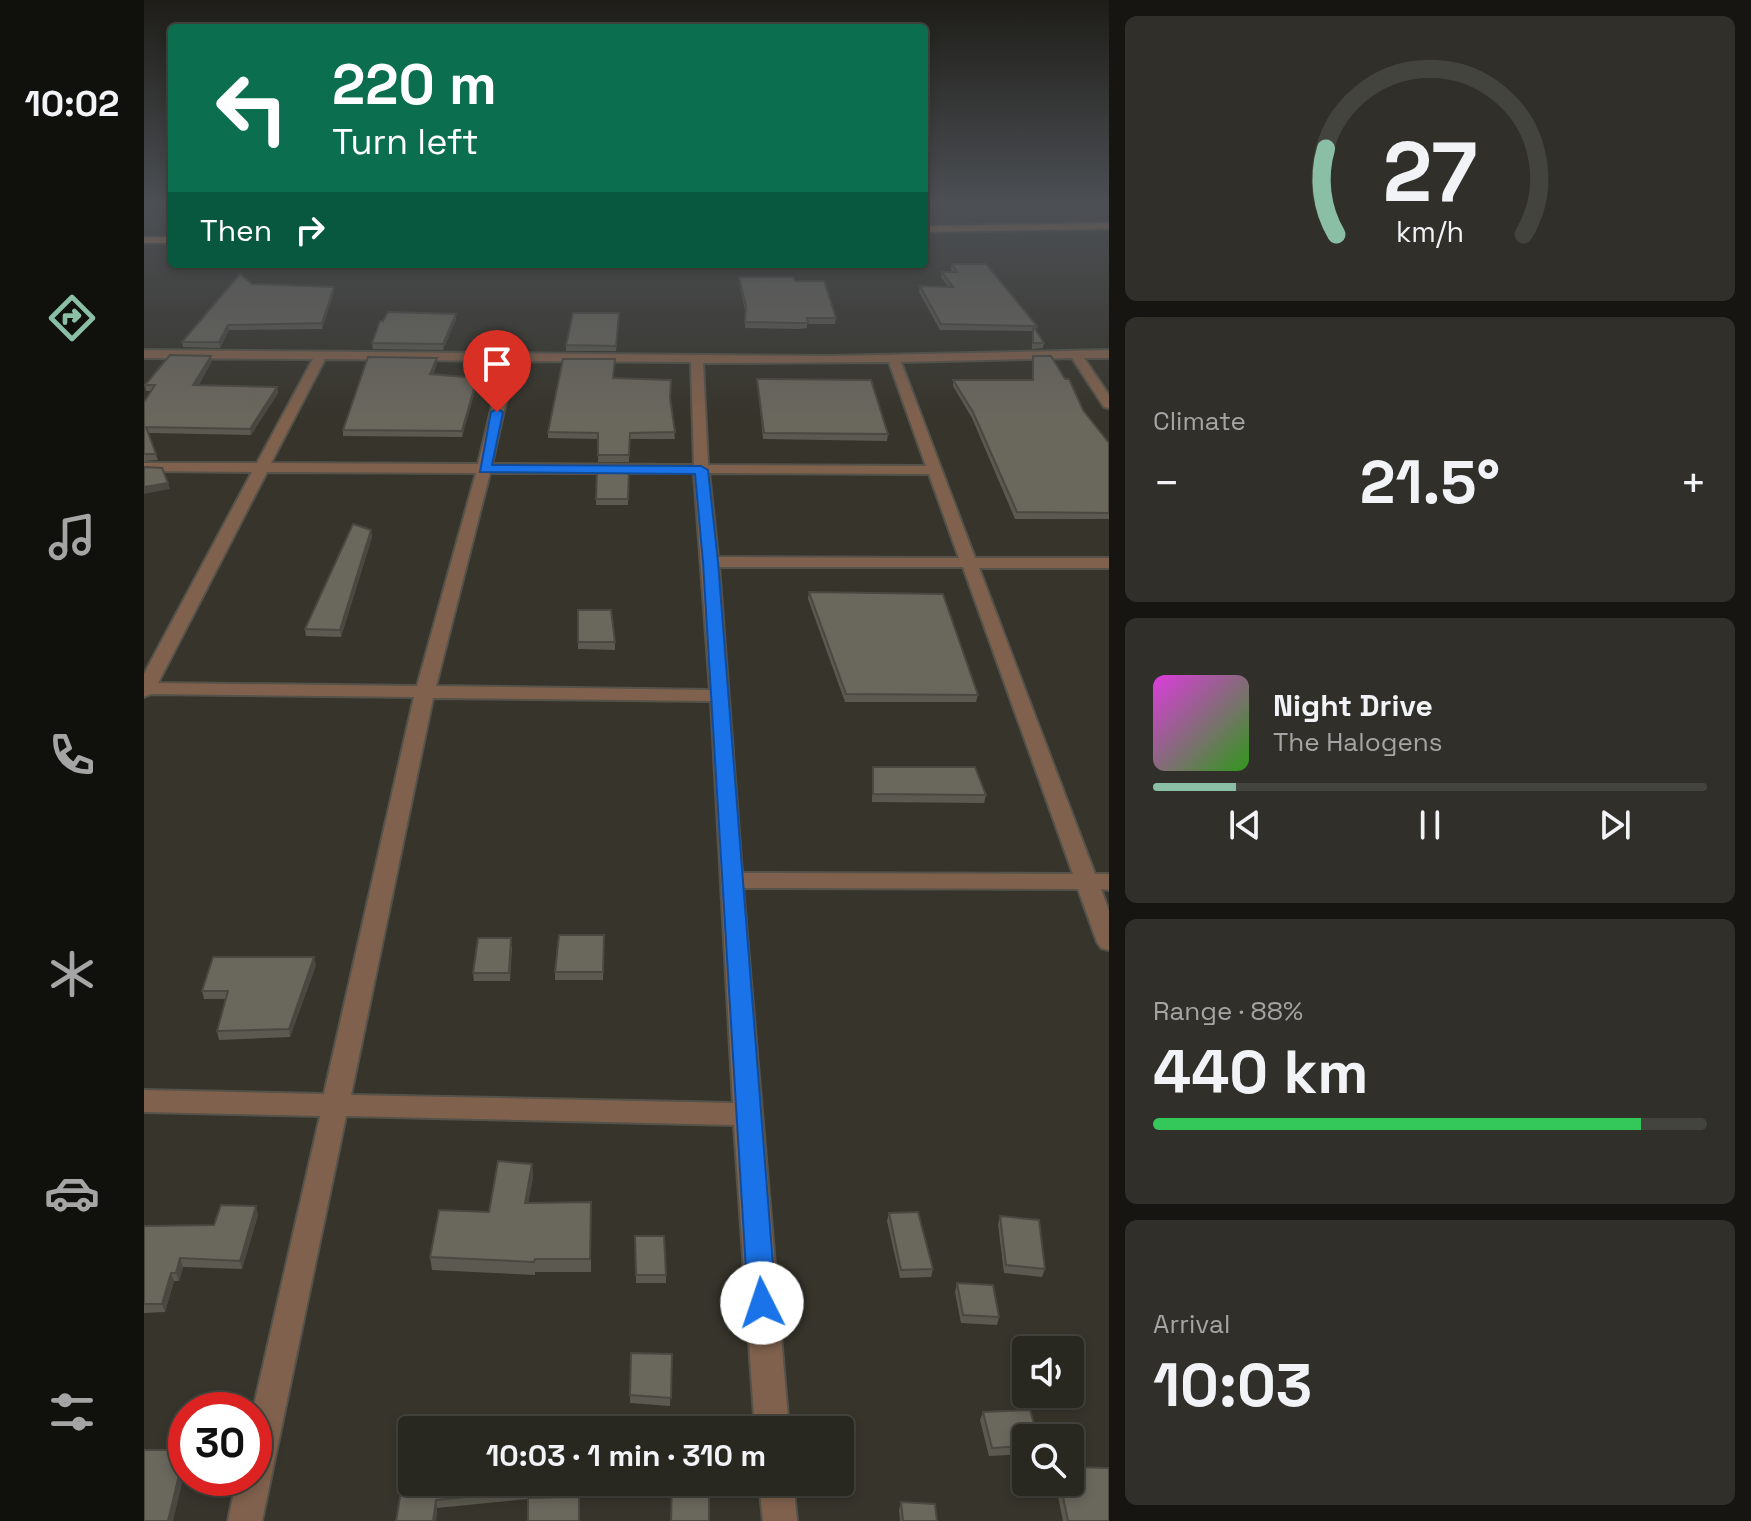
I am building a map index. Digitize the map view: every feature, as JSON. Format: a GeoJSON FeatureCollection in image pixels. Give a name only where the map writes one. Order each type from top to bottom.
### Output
{"type":"FeatureCollection","features":[{"type":"Feature","properties":{"kind":"street"},"geometry":{"type":"LineString","coordinates":[[144,354],[894,359],[1109,354]]}},
{"type":"Feature","properties":{"kind":"street"},"geometry":{"type":"LineString","coordinates":[[1075,354],[1109,404]]}},
{"type":"Feature","properties":{"kind":"street"},"geometry":{"type":"LineString","coordinates":[[321,355],[145,690],[720,696]]}},
{"type":"Feature","properties":{"kind":"street"},"geometry":{"type":"LineString","coordinates":[[245,1521],[425,692],[484,469],[510,356]]}},
{"type":"Feature","properties":{"kind":"street"},"geometry":{"type":"LineString","coordinates":[[697,358],[701,470],[711,562],[747,1114],[771,1416]]}},
{"type":"Feature","properties":{"kind":"street"},"geometry":{"type":"LineString","coordinates":[[894,359],[969,561],[1098,882],[1109,942]]}},
{"type":"Feature","properties":{"kind":"street"},"geometry":{"type":"LineString","coordinates":[[144,467],[936,470]]}},
{"type":"Feature","properties":{"kind":"street"},"geometry":{"type":"LineString","coordinates":[[711,562],[1109,563]]}},
{"type":"Feature","properties":{"kind":"street"},"geometry":{"type":"LineString","coordinates":[[731,880],[1098,882]]}},
{"type":"Feature","properties":{"kind":"street"},"geometry":{"type":"LineString","coordinates":[[144,1101],[747,1114]]}},
{"type":"Feature","properties":{"kind":"street"},"geometry":{"type":"LineString","coordinates":[[777,1496],[780,1521]]}},
{"type":"Feature","properties":{"kind":"building"},"geometry":{"type":"Polygon","coordinates":[[[238,276],[252,284],[334,287],[322,323],[228,325],[219,342],[182,342],[238,276]]]}},
{"type":"Feature","properties":{"kind":"building"},"geometry":{"type":"Polygon","coordinates":[[[945,276],[996,276],[1037,326],[941,324],[920,286],[953,287],[945,276]]]}},
{"type":"Feature","properties":{"kind":"building"},"geometry":{"type":"Polygon","coordinates":[[[739,277],[793,277],[795,281],[824,281],[836,318],[807,318],[808,323],[745,322],[746,306],[739,277]]]}},
{"type":"Feature","properties":{"kind":"building"},"geometry":{"type":"Polygon","coordinates":[[[388,312],[456,314],[443,344],[372,343],[380,321],[388,312]]]}},
{"type":"Feature","properties":{"kind":"building"},"geometry":{"type":"Polygon","coordinates":[[[573,313],[619,313],[616,346],[566,345],[573,313]]]}},
{"type":"Feature","properties":{"kind":"building"},"geometry":{"type":"Polygon","coordinates":[[[1033,326],[1044,343],[1033,343],[1033,326]]]}},
{"type":"Feature","properties":{"kind":"building"},"geometry":{"type":"Polygon","coordinates":[[[170,355],[211,356],[193,385],[277,387],[250,429],[146,427],[156,454],[144,454],[144,402],[155,385],[145,385],[170,355]]]}},
{"type":"Feature","properties":{"kind":"building"},"geometry":{"type":"Polygon","coordinates":[[[1033,356],[1051,356],[1065,379],[1069,379],[1083,410],[1109,443],[1109,513],[1017,512],[973,412],[953,380],[1033,380],[1033,356]]]}},
{"type":"Feature","properties":{"kind":"building"},"geometry":{"type":"Polygon","coordinates":[[[368,357],[437,358],[430,374],[477,378],[462,431],[343,430],[368,357]]]}},
{"type":"Feature","properties":{"kind":"building"},"geometry":{"type":"Polygon","coordinates":[[[563,359],[615,359],[613,378],[671,380],[675,432],[630,433],[629,455],[598,455],[598,433],[548,432],[563,359]]]}},
{"type":"Feature","properties":{"kind":"building"},"geometry":{"type":"Polygon","coordinates":[[[757,379],[871,380],[888,434],[764,433],[757,379]]]}},
{"type":"Feature","properties":{"kind":"building"},"geometry":{"type":"Polygon","coordinates":[[[144,467],[162,468],[168,483],[144,487],[144,467]]]}},
{"type":"Feature","properties":{"kind":"building"},"geometry":{"type":"Polygon","coordinates":[[[597,470],[629,470],[628,499],[596,499],[597,470]]]}},
{"type":"Feature","properties":{"kind":"building"},"geometry":{"type":"Polygon","coordinates":[[[353,524],[371,530],[340,630],[305,629],[353,524]]]}},
{"type":"Feature","properties":{"kind":"building"},"geometry":{"type":"Polygon","coordinates":[[[809,592],[943,594],[978,695],[846,694],[809,592]]]}},
{"type":"Feature","properties":{"kind":"building"},"geometry":{"type":"Polygon","coordinates":[[[578,610],[611,610],[615,642],[578,642],[578,610]]]}},
{"type":"Feature","properties":{"kind":"building"},"geometry":{"type":"Polygon","coordinates":[[[873,767],[975,767],[986,795],[873,794],[873,767]]]}},
{"type":"Feature","properties":{"kind":"building"},"geometry":{"type":"Polygon","coordinates":[[[559,935],[604,935],[603,972],[555,972],[559,935]]]}},
{"type":"Feature","properties":{"kind":"building"},"geometry":{"type":"Polygon","coordinates":[[[478,938],[511,938],[509,973],[473,973],[478,938]]]}},
{"type":"Feature","properties":{"kind":"building"},"geometry":{"type":"Polygon","coordinates":[[[213,957],[314,957],[289,1029],[217,1031],[228,991],[202,991],[213,957]]]}},
{"type":"Feature","properties":{"kind":"building"},"geometry":{"type":"Polygon","coordinates":[[[498,1161],[532,1164],[525,1203],[591,1202],[590,1259],[535,1259],[534,1262],[430,1257],[439,1210],[489,1212],[498,1161]]]}},
{"type":"Feature","properties":{"kind":"building"},"geometry":{"type":"Polygon","coordinates":[[[221,1205],[256,1206],[240,1261],[180,1258],[176,1273],[171,1273],[162,1304],[144,1304],[144,1226],[214,1225],[221,1205]]]}},
{"type":"Feature","properties":{"kind":"building"},"geometry":{"type":"Polygon","coordinates":[[[918,1212],[933,1269],[901,1270],[889,1213],[918,1212]]]}},
{"type":"Feature","properties":{"kind":"building"},"geometry":{"type":"Polygon","coordinates":[[[1000,1216],[1039,1220],[1045,1269],[1006,1265],[1000,1216]]]}},
{"type":"Feature","properties":{"kind":"building"},"geometry":{"type":"Polygon","coordinates":[[[635,1236],[664,1236],[666,1275],[636,1275],[635,1236]]]}},
{"type":"Feature","properties":{"kind":"building"},"geometry":{"type":"Polygon","coordinates":[[[957,1283],[993,1285],[999,1317],[963,1315],[957,1283]]]}},
{"type":"Feature","properties":{"kind":"building"},"geometry":{"type":"Polygon","coordinates":[[[631,1353],[672,1354],[671,1398],[630,1395],[631,1353]]]}},
{"type":"Feature","properties":{"kind":"building"},"geometry":{"type":"Polygon","coordinates":[[[1030,1410],[1034,1424],[1012,1424],[1012,1447],[992,1448],[983,1412],[1030,1410]]]}},
{"type":"Feature","properties":{"kind":"building"},"geometry":{"type":"Polygon","coordinates":[[[144,1450],[168,1450],[168,1496],[174,1496],[168,1521],[144,1521],[144,1450]]]}},
{"type":"Feature","properties":{"kind":"building"},"geometry":{"type":"Polygon","coordinates":[[[1084,1467],[1109,1468],[1109,1521],[1068,1521],[1063,1496],[1084,1496],[1084,1467]]]}},
{"type":"Feature","properties":{"kind":"building"},"geometry":{"type":"Polygon","coordinates":[[[400,1496],[476,1496],[436,1500],[433,1521],[396,1521],[400,1496]]]}},
{"type":"Feature","properties":{"kind":"building"},"geometry":{"type":"Polygon","coordinates":[[[672,1496],[709,1496],[709,1521],[671,1521],[672,1496]]]}},
{"type":"Feature","properties":{"kind":"building"},"geometry":{"type":"Polygon","coordinates":[[[579,1497],[579,1521],[528,1521],[528,1498],[579,1497]]]}},
{"type":"Feature","properties":{"kind":"building"},"geometry":{"type":"Polygon","coordinates":[[[901,1502],[935,1504],[937,1521],[903,1521],[901,1502]]]}},
{"type":"Feature","properties":{"kind":"route"},"geometry":{"type":"LineString","coordinates":[[497,412],[484,469],[701,470],[711,562],[762,1303]]}}]}
